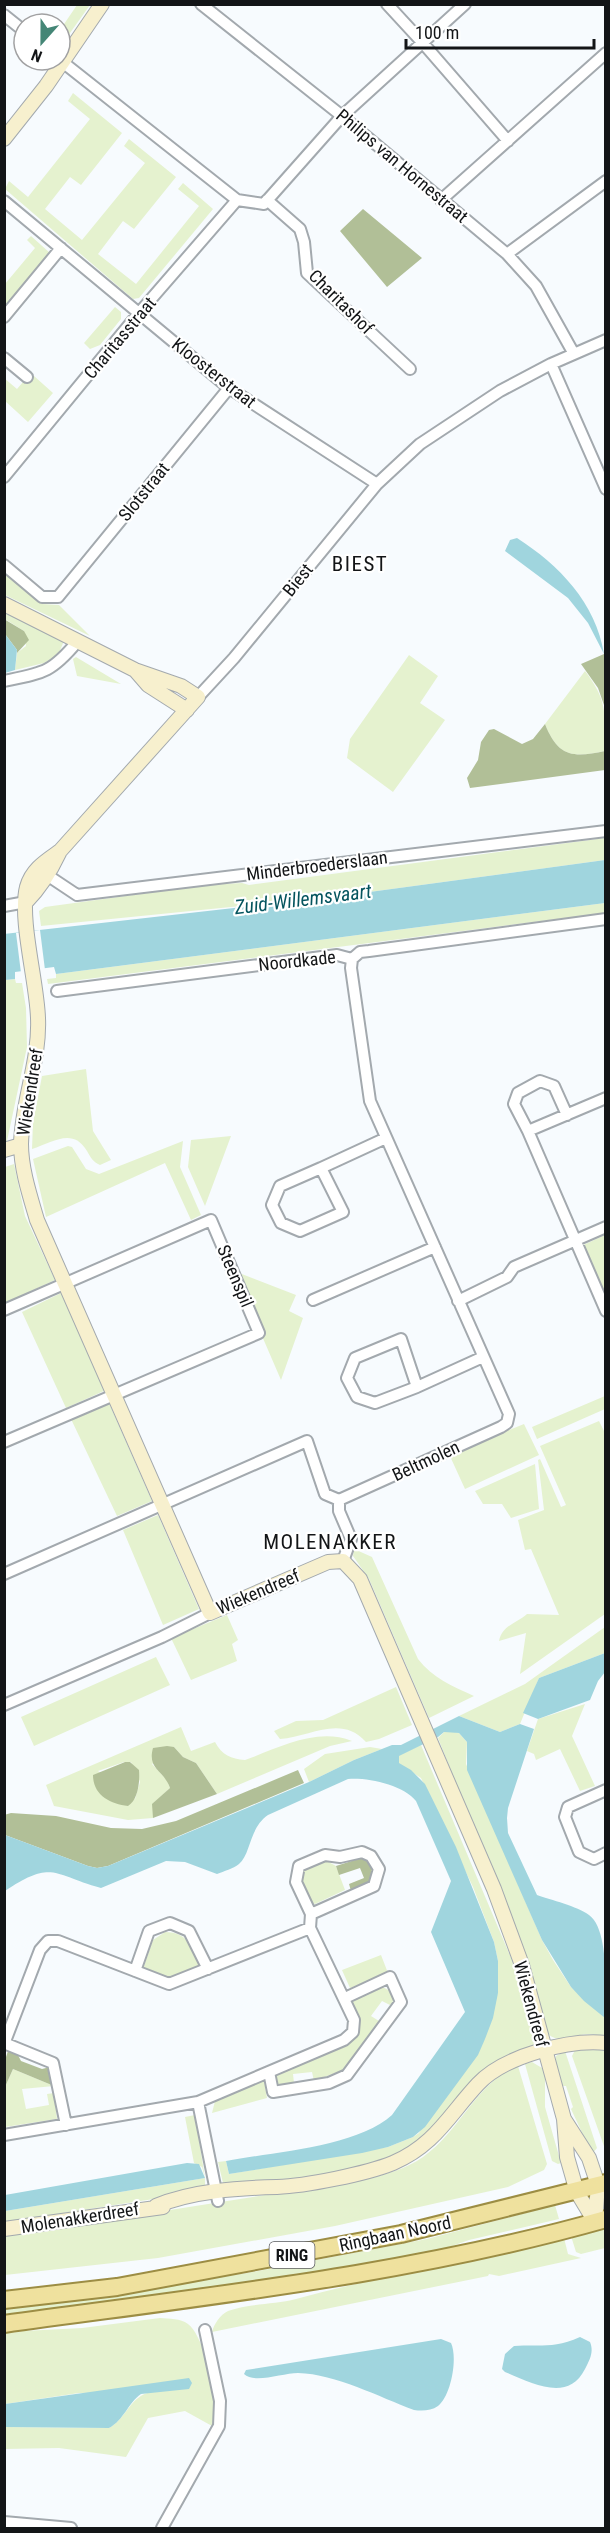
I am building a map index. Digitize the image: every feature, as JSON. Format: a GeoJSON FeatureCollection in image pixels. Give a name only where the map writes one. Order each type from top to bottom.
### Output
{"type":"FeatureCollection","features":[{"type":"Feature","properties":{"kind":"main road","name":"Ringbaan Noord"},"geometry":{"type":"LineString","coordinates":[[4,2300],[117,2287],[228,2268],[401,2234],[602,2184]]}},
{"type":"Feature","properties":{"kind":"main road","name":"Ringbaan Noord"},"geometry":{"type":"LineString","coordinates":[[4,2324],[199,2299],[425,2263],[600,2220]]}},
{"type":"Feature","properties":{"kind":"street"},"geometry":{"type":"LineString","coordinates":[[72,46],[102,4]]}},
{"type":"Feature","properties":{"kind":"street","name":"Philips van Hornestraat"},"geometry":{"type":"LineString","coordinates":[[201,4],[342,116],[507,254],[536,286],[574,354]]}},
{"type":"Feature","properties":{"kind":"street"},"geometry":{"type":"LineString","coordinates":[[387,4],[508,141]]}},
{"type":"Feature","properties":{"kind":"street"},"geometry":{"type":"LineString","coordinates":[[72,70],[237,200],[264,204],[342,116],[465,4]]}},
{"type":"Feature","properties":{"kind":"street"},"geometry":{"type":"LineString","coordinates":[[441,200],[606,53]]}},
{"type":"Feature","properties":{"kind":"street"},"geometry":{"type":"LineString","coordinates":[[4,139],[53,72]]}},
{"type":"Feature","properties":{"kind":"street"},"geometry":{"type":"LineString","coordinates":[[507,254],[606,181]]}},
{"type":"Feature","properties":{"kind":"street","name":"Charitasstraat"},"geometry":{"type":"LineString","coordinates":[[4,477],[237,200]]}},
{"type":"Feature","properties":{"kind":"street","name":"Charitashof"},"geometry":{"type":"LineString","coordinates":[[267,200],[300,229],[304,242],[307,273],[410,369]]}},
{"type":"Feature","properties":{"kind":"street","name":"Kloosterstraat"},"geometry":{"type":"LineString","coordinates":[[4,201],[230,388],[377,484]]}},
{"type":"Feature","properties":{"kind":"street"},"geometry":{"type":"LineString","coordinates":[[4,317],[61,248]]}},
{"type":"Feature","properties":{"kind":"street","name":"Biest"},"geometry":{"type":"LineString","coordinates":[[37,867],[60,851],[234,658],[377,484],[420,444],[500,391],[551,364],[606,340]]}},
{"type":"Feature","properties":{"kind":"street"},"geometry":{"type":"LineString","coordinates":[[4,358],[27,377]]}},
{"type":"Feature","properties":{"kind":"street"},"geometry":{"type":"LineString","coordinates":[[551,364],[606,489]]}},
{"type":"Feature","properties":{"kind":"street","name":"Slotstraat"},"geometry":{"type":"LineString","coordinates":[[4,565],[42,597],[58,597],[230,388]]}},
{"type":"Feature","properties":{"kind":"street"},"geometry":{"type":"LineString","coordinates":[[4,604],[135,670],[181,686],[198,698]]}},
{"type":"Feature","properties":{"kind":"street"},"geometry":{"type":"LineString","coordinates":[[4,681],[43,673],[62,660],[77,642]]}},
{"type":"Feature","properties":{"kind":"street"},"geometry":{"type":"LineString","coordinates":[[135,670],[148,685],[187,710]]}},
{"type":"Feature","properties":{"kind":"street","name":"Minderbroederslaan"},"geometry":{"type":"LineString","coordinates":[[37,867],[77,895],[606,831]]}},
{"type":"Feature","properties":{"kind":"street","name":"Biest"},"geometry":{"type":"LineString","coordinates":[[26,902],[48,876],[60,851]]}},
{"type":"Feature","properties":{"kind":"street"},"geometry":{"type":"LineString","coordinates":[[4,906],[26,902],[27,886],[37,867]]}},
{"type":"Feature","properties":{"kind":"street","name":"Wiekendreef"},"geometry":{"type":"LineString","coordinates":[[26,902],[38,1018],[38,1050],[21,1145],[37,1220],[64,1285],[210,1613],[328,1562],[343,1561],[360,1580],[494,1888],[522,1965],[564,2119],[567,2157],[577,2192],[600,2220]]}},
{"type":"Feature","properties":{"kind":"street","name":"Noordkade"},"geometry":{"type":"LineString","coordinates":[[57,991],[337,955],[352,959],[360,952],[606,919]]}},
{"type":"Feature","properties":{"kind":"street","name":"Beltmolen"},"geometry":{"type":"LineString","coordinates":[[339,1500],[507,1423],[508,1414],[370,1101],[351,968],[352,959]]}},
{"type":"Feature","properties":{"kind":"street"},"geometry":{"type":"LineString","coordinates":[[567,1115],[554,1086],[540,1081],[518,1093],[514,1104],[528,1131],[606,1311]]}},
{"type":"Feature","properties":{"kind":"street"},"geometry":{"type":"LineString","coordinates":[[528,1131],[606,1098]]}},
{"type":"Feature","properties":{"kind":"street"},"geometry":{"type":"LineString","coordinates":[[321,1168],[343,1212],[300,1231],[281,1223],[272,1205],[280,1186],[386,1138]]}},
{"type":"Feature","properties":{"kind":"street"},"geometry":{"type":"LineString","coordinates":[[4,1150],[21,1145]]}},
{"type":"Feature","properties":{"kind":"street","name":"Steenspil"},"geometry":{"type":"LineString","coordinates":[[64,1285],[211,1220],[260,1333],[113,1395]]}},
{"type":"Feature","properties":{"kind":"street"},"geometry":{"type":"LineString","coordinates":[[458,1300],[507,1277],[514,1267],[606,1227]]}},
{"type":"Feature","properties":{"kind":"street"},"geometry":{"type":"LineString","coordinates":[[313,1300],[435,1247]]}},
{"type":"Feature","properties":{"kind":"street"},"geometry":{"type":"LineString","coordinates":[[4,1310],[64,1285]]}},
{"type":"Feature","properties":{"kind":"street"},"geometry":{"type":"LineString","coordinates":[[417,1387],[401,1338],[355,1358],[347,1378],[357,1396],[375,1404],[417,1387],[483,1357]]}},
{"type":"Feature","properties":{"kind":"street"},"geometry":{"type":"LineString","coordinates":[[4,1442],[113,1395]]}},
{"type":"Feature","properties":{"kind":"street"},"geometry":{"type":"LineString","coordinates":[[4,1574],[307,1441],[325,1494],[339,1500],[339,1511],[351,1539],[343,1561]]}},
{"type":"Feature","properties":{"kind":"street"},"geometry":{"type":"LineString","coordinates":[[4,1705],[162,1637],[210,1613]]}},
{"type":"Feature","properties":{"kind":"street"},"geometry":{"type":"LineString","coordinates":[[606,1790],[568,1807],[565,1817],[579,1852],[594,1859],[606,1853]]}},
{"type":"Feature","properties":{"kind":"street"},"geometry":{"type":"LineString","coordinates":[[4,2134],[198,2102],[344,2040],[353,2032],[354,2020],[310,1928],[311,1914],[296,1882],[299,1866],[325,1855],[340,1857],[362,1852],[371,1856],[379,1869],[374,1886],[311,1914]]}},
{"type":"Feature","properties":{"kind":"street"},"geometry":{"type":"LineString","coordinates":[[135,1971],[149,1932],[170,1923],[189,1931],[207,1969]]}},
{"type":"Feature","properties":{"kind":"street"},"geometry":{"type":"LineString","coordinates":[[66,2125],[53,2063],[5,2043],[40,1950],[48,1941],[58,1941],[169,1984],[310,1928]]}},
{"type":"Feature","properties":{"kind":"street"},"geometry":{"type":"LineString","coordinates":[[269,2072],[273,2092],[329,2084],[347,2075],[401,2002],[390,1977],[345,1998]]}},
{"type":"Feature","properties":{"kind":"street","name":"Molenakkerdreef"},"geometry":{"type":"LineString","coordinates":[[4,2229],[156,2206],[175,2207],[217,2197],[260,2194],[278,2187],[347,2176],[392,2164],[420,2149],[438,2133],[479,2082],[491,2073],[509,2063],[566,2044],[606,2043]]}},
{"type":"Feature","properties":{"kind":"street"},"geometry":{"type":"LineString","coordinates":[[198,2102],[217,2197]]}},
{"type":"Feature","properties":{"kind":"street","name":"Wiekendreef"},"geometry":{"type":"LineString","coordinates":[[564,2119],[589,2158],[602,2184],[600,2220]]}},
{"type":"Feature","properties":{"kind":"street"},"geometry":{"type":"LineString","coordinates":[[162,2529],[219,2426],[220,2401],[205,2330]]}},
{"type":"Feature","properties":{"kind":"street"},"geometry":{"type":"LineString","coordinates":[[4,2522],[71,2529]]}},
{"type":"Feature","properties":{"kind":"green space"},"geometry":{"type":"Polygon","coordinates":[[[77,5],[90,5],[72,30],[72,12],[77,5]]]}},
{"type":"Feature","properties":{"kind":"green space"},"geometry":{"type":"Polygon","coordinates":[[[73,93],[122,133],[81,185],[70,177],[45,209],[82,240],[145,163],[124,146],[129,139],[176,177],[134,229],[123,221],[98,254],[136,284],[199,206],[178,189],[183,183],[213,209],[139,298],[133,299],[5,189],[9,181],[28,197],[90,119],[68,101],[73,93]]]}},
{"type":"Feature","properties":{"kind":"green space"},"geometry":{"type":"Polygon","coordinates":[[[363,209],[422,258],[387,287],[340,231],[363,209]]]}},
{"type":"Feature","properties":{"kind":"green space"},"geometry":{"type":"Polygon","coordinates":[[[31,236],[50,253],[5,307],[5,284],[35,248],[27,240],[31,236]]]}},
{"type":"Feature","properties":{"kind":"green space"},"geometry":{"type":"Polygon","coordinates":[[[115,307],[121,312],[121,319],[100,345],[90,349],[84,343],[115,307]]]}},
{"type":"Feature","properties":{"kind":"green space"},"geometry":{"type":"Polygon","coordinates":[[[34,376],[53,393],[28,422],[5,401],[4,378],[17,389],[23,382],[26,384],[34,376]]]}},
{"type":"Feature","properties":{"kind":"green space"},"geometry":{"type":"Polygon","coordinates":[[[4,572],[42,604],[59,605],[90,636],[5,595],[4,572]]]}},
{"type":"Feature","properties":{"kind":"green space"},"geometry":{"type":"Polygon","coordinates":[[[4,612],[64,641],[58,655],[44,663],[15,670],[17,653],[26,646],[24,631],[5,619],[4,612]]]}},
{"type":"Feature","properties":{"kind":"green space"},"geometry":{"type":"Polygon","coordinates":[[[4,619],[24,631],[29,640],[17,653],[5,634],[4,619]]]}},
{"type":"Feature","properties":{"kind":"green space"},"geometry":{"type":"Polygon","coordinates":[[[604,654],[606,658],[605,708],[598,688],[581,664],[604,654]]]}},
{"type":"Feature","properties":{"kind":"green space"},"geometry":{"type":"Polygon","coordinates":[[[409,655],[438,676],[420,703],[445,720],[393,792],[347,758],[350,739],[409,655]]]}},
{"type":"Feature","properties":{"kind":"green space"},"geometry":{"type":"Polygon","coordinates":[[[76,657],[121,684],[77,676],[73,659],[76,657]]]}},
{"type":"Feature","properties":{"kind":"green space"},"geometry":{"type":"Polygon","coordinates":[[[585,671],[598,691],[604,708],[605,751],[575,754],[561,749],[555,743],[545,724],[585,671]]]}},
{"type":"Feature","properties":{"kind":"green space"},"geometry":{"type":"Polygon","coordinates":[[[545,724],[555,743],[561,749],[575,754],[605,751],[605,770],[470,788],[467,778],[478,760],[481,742],[489,730],[494,729],[522,744],[533,739],[545,724]]]}},
{"type":"Feature","properties":{"kind":"green space"},"geometry":{"type":"Polygon","coordinates":[[[605,838],[605,860],[340,896],[41,926],[39,911],[45,907],[206,885],[242,883],[249,885],[605,838]]]}},
{"type":"Feature","properties":{"kind":"green space"},"geometry":{"type":"Polygon","coordinates":[[[605,903],[605,913],[48,984],[47,979],[56,978],[56,974],[605,903]]]}},
{"type":"Feature","properties":{"kind":"green space"},"geometry":{"type":"Polygon","coordinates":[[[15,979],[16,983],[22,983],[26,1008],[27,1047],[7,1141],[4,1141],[5,980],[15,979]]]}},
{"type":"Feature","properties":{"kind":"green space"},"geometry":{"type":"Polygon","coordinates":[[[86,1069],[93,1131],[111,1160],[100,1165],[92,1159],[81,1144],[69,1138],[55,1140],[32,1149],[33,1123],[42,1076],[86,1069]]]}},
{"type":"Feature","properties":{"kind":"green space"},"geometry":{"type":"Polygon","coordinates":[[[231,1136],[205,1206],[188,1167],[191,1140],[231,1136]]]}},
{"type":"Feature","properties":{"kind":"green space"},"geometry":{"type":"Polygon","coordinates":[[[183,1141],[180,1167],[201,1215],[191,1220],[165,1163],[46,1217],[33,1159],[68,1146],[72,1147],[86,1169],[99,1174],[183,1141]]]}},
{"type":"Feature","properties":{"kind":"green space"},"geometry":{"type":"Polygon","coordinates":[[[14,1164],[25,1216],[55,1280],[5,1303],[5,1167],[14,1164]]]}},
{"type":"Feature","properties":{"kind":"green space"},"geometry":{"type":"Polygon","coordinates":[[[605,1235],[605,1300],[581,1246],[605,1235]]]}},
{"type":"Feature","properties":{"kind":"green space"},"geometry":{"type":"Polygon","coordinates":[[[234,1271],[296,1295],[289,1311],[303,1318],[281,1380],[234,1271]]]}},
{"type":"Feature","properties":{"kind":"green space"},"geometry":{"type":"Polygon","coordinates":[[[61,1293],[104,1391],[66,1408],[22,1312],[61,1293]]]}},
{"type":"Feature","properties":{"kind":"green space"},"geometry":{"type":"Polygon","coordinates":[[[605,1396],[605,1409],[537,1439],[532,1427],[605,1396]]]}},
{"type":"Feature","properties":{"kind":"green space"},"geometry":{"type":"Polygon","coordinates":[[[109,1403],[152,1501],[117,1516],[71,1419],[109,1403]]]}},
{"type":"Feature","properties":{"kind":"green space"},"geometry":{"type":"Polygon","coordinates":[[[599,1421],[606,1435],[605,1614],[520,1674],[526,1633],[499,1641],[503,1631],[527,1614],[559,1615],[531,1549],[525,1550],[518,1520],[544,1510],[538,1460],[540,1459],[561,1507],[566,1505],[540,1446],[599,1421]]]}},
{"type":"Feature","properties":{"kind":"green space"},"geometry":{"type":"Polygon","coordinates":[[[524,1424],[539,1455],[465,1489],[449,1454],[524,1424]]]}},
{"type":"Feature","properties":{"kind":"green space"},"geometry":{"type":"Polygon","coordinates":[[[535,1464],[539,1509],[511,1518],[502,1504],[483,1504],[475,1491],[535,1464]]]}},
{"type":"Feature","properties":{"kind":"green space"},"geometry":{"type":"Polygon","coordinates":[[[158,1515],[199,1609],[163,1625],[123,1530],[158,1515]]]}},
{"type":"Feature","properties":{"kind":"green space"},"geometry":{"type":"Polygon","coordinates":[[[354,1549],[372,1557],[418,1659],[437,1676],[474,1696],[429,1718],[369,1579],[353,1556],[354,1549]]]}},
{"type":"Feature","properties":{"kind":"green space"},"geometry":{"type":"Polygon","coordinates":[[[227,1615],[238,1640],[232,1644],[237,1661],[191,1680],[171,1638],[227,1615]]]}},
{"type":"Feature","properties":{"kind":"green space"},"geometry":{"type":"Polygon","coordinates":[[[605,1627],[605,1653],[539,1678],[520,1724],[500,1732],[459,1716],[525,1684],[605,1627]]]}},
{"type":"Feature","properties":{"kind":"green space"},"geometry":{"type":"Polygon","coordinates":[[[156,1657],[170,1685],[34,1746],[21,1717],[156,1657]]]}},
{"type":"Feature","properties":{"kind":"green space"},"geometry":{"type":"Polygon","coordinates":[[[396,1687],[412,1725],[379,1739],[366,1742],[346,1729],[336,1728],[280,1739],[274,1731],[296,1721],[323,1720],[396,1687]]]}},
{"type":"Feature","properties":{"kind":"green space"},"geometry":{"type":"Polygon","coordinates":[[[585,1704],[572,1736],[595,1786],[580,1791],[560,1749],[536,1760],[534,1754],[527,1751],[538,1719],[585,1704]]]}},
{"type":"Feature","properties":{"kind":"green space"},"geometry":{"type":"Polygon","coordinates":[[[181,1727],[191,1751],[215,1742],[227,1756],[245,1760],[284,1745],[311,1738],[325,1736],[352,1741],[330,1746],[217,1794],[196,1763],[183,1757],[174,1747],[152,1764],[167,1780],[170,1788],[153,1804],[153,1818],[128,1820],[54,1806],[46,1785],[181,1727]],[[124,1762],[98,1771],[135,1799],[140,1782],[131,1762],[124,1762]]]}},
{"type":"Feature","properties":{"kind":"green space"},"geometry":{"type":"Polygon","coordinates":[[[444,1732],[459,1733],[467,1742],[466,1764],[542,1940],[571,1987],[605,2018],[605,2036],[583,2035],[556,2038],[544,2029],[529,1966],[438,1738],[444,1732]]]}},
{"type":"Feature","properties":{"kind":"green space"},"geometry":{"type":"Polygon","coordinates":[[[421,1745],[514,1965],[535,2037],[534,2045],[434,2129],[395,2158],[357,2168],[270,2183],[224,2187],[218,2162],[226,2161],[229,2174],[388,2147],[419,2133],[498,1993],[498,1961],[494,1942],[473,1887],[421,1778],[398,1763],[399,1755],[421,1745]]]}},
{"type":"Feature","properties":{"kind":"green space"},"geometry":{"type":"Polygon","coordinates":[[[174,1747],[183,1757],[196,1763],[217,1794],[153,1818],[152,1804],[170,1788],[154,1766],[153,1748],[174,1747]]]}},
{"type":"Feature","properties":{"kind":"green space"},"geometry":{"type":"Polygon","coordinates":[[[370,1747],[382,1749],[309,1782],[304,1769],[325,1754],[370,1747]]]}},
{"type":"Feature","properties":{"kind":"green space"},"geometry":{"type":"Polygon","coordinates":[[[130,1762],[139,1770],[136,1795],[128,1806],[109,1801],[99,1793],[93,1775],[130,1762]]]}},
{"type":"Feature","properties":{"kind":"green space"},"geometry":{"type":"Polygon","coordinates":[[[298,1770],[304,1783],[108,1866],[97,1868],[88,1866],[5,1835],[4,1815],[11,1813],[56,1816],[111,1828],[142,1829],[176,1821],[298,1770]]]}},
{"type":"Feature","properties":{"kind":"green space"},"geometry":{"type":"Polygon","coordinates":[[[361,1858],[369,1862],[373,1874],[370,1883],[351,1891],[349,1884],[364,1878],[360,1868],[339,1875],[336,1866],[361,1858]]]}},
{"type":"Feature","properties":{"kind":"green space"},"geometry":{"type":"Polygon","coordinates":[[[323,1859],[336,1866],[345,1890],[315,1904],[309,1902],[300,1879],[304,1869],[323,1859]]]}},
{"type":"Feature","properties":{"kind":"green space"},"geometry":{"type":"Polygon","coordinates":[[[165,1932],[179,1935],[188,1942],[200,1967],[171,1979],[143,1969],[153,1940],[165,1932]]]}},
{"type":"Feature","properties":{"kind":"green space"},"geometry":{"type":"Polygon","coordinates":[[[381,1955],[388,1973],[350,1988],[342,1970],[381,1955]]]}},
{"type":"Feature","properties":{"kind":"green space"},"geometry":{"type":"Polygon","coordinates":[[[381,1986],[390,1991],[394,2000],[390,2005],[382,2001],[371,2016],[379,2021],[343,2070],[314,2081],[312,2072],[293,2074],[294,2083],[280,2086],[276,2083],[274,2075],[348,2043],[358,2028],[358,2018],[351,2001],[381,1986]]]}},
{"type":"Feature","properties":{"kind":"green space"},"geometry":{"type":"Polygon","coordinates":[[[602,2047],[605,2049],[605,2149],[572,2056],[575,2050],[602,2047]]]}},
{"type":"Feature","properties":{"kind":"green space"},"geometry":{"type":"Polygon","coordinates":[[[8,2051],[18,2055],[21,2061],[42,2069],[50,2067],[54,2086],[13,2069],[5,2087],[5,2060],[8,2051]]]}},
{"type":"Feature","properties":{"kind":"green space"},"geometry":{"type":"Polygon","coordinates":[[[565,2051],[597,2148],[592,2154],[571,2109],[573,2107],[566,2086],[562,2086],[554,2065],[556,2056],[565,2051]]]}},
{"type":"Feature","properties":{"kind":"green space"},"geometry":{"type":"Polygon","coordinates":[[[532,2062],[542,2068],[545,2074],[545,2107],[561,2163],[558,2164],[552,2161],[525,2064],[532,2062]]]}},
{"type":"Feature","properties":{"kind":"green space"},"geometry":{"type":"Polygon","coordinates":[[[518,2066],[547,2164],[544,2170],[508,2187],[335,2226],[158,2258],[5,2275],[4,2236],[367,2179],[403,2168],[436,2147],[488,2086],[518,2066]]]}},
{"type":"Feature","properties":{"kind":"green space"},"geometry":{"type":"Polygon","coordinates":[[[13,2069],[54,2086],[22,2089],[26,2109],[49,2105],[47,2094],[54,2093],[57,2119],[5,2127],[5,2087],[13,2069]]]}},
{"type":"Feature","properties":{"kind":"green space"},"geometry":{"type":"Polygon","coordinates":[[[264,2080],[267,2098],[212,2113],[215,2101],[264,2080]]]}},
{"type":"Feature","properties":{"kind":"green space"},"geometry":{"type":"Polygon","coordinates":[[[195,2115],[205,2178],[202,2167],[194,2163],[185,2117],[195,2115]]]}},
{"type":"Feature","properties":{"kind":"green space"},"geometry":{"type":"Polygon","coordinates":[[[205,2178],[205,2187],[199,2192],[5,2222],[5,2211],[205,2178]]]}},
{"type":"Feature","properties":{"kind":"green space"},"geometry":{"type":"Polygon","coordinates":[[[555,2205],[559,2219],[469,2240],[424,2256],[305,2277],[5,2318],[4,2308],[247,2273],[427,2239],[555,2205]]]}},
{"type":"Feature","properties":{"kind":"green space"},"geometry":{"type":"Polygon","coordinates":[[[605,2226],[605,2248],[581,2254],[576,2252],[571,2236],[605,2226]]]}},
{"type":"Feature","properties":{"kind":"green space"},"geometry":{"type":"Polygon","coordinates":[[[564,2238],[568,2254],[581,2258],[499,2276],[489,2274],[212,2332],[222,2315],[236,2308],[288,2301],[362,2282],[564,2238]]]}},
{"type":"Feature","properties":{"kind":"green space"},"geometry":{"type":"Polygon","coordinates":[[[160,2318],[185,2322],[200,2342],[213,2389],[212,2426],[185,2411],[148,2418],[126,2457],[59,2448],[5,2449],[5,2427],[109,2428],[138,2398],[151,2392],[79,2393],[5,2404],[4,2332],[82,2328],[160,2318]]]}},
{"type":"Feature","properties":{"kind":"water"},"geometry":{"type":"Polygon","coordinates":[[[517,538],[547,560],[573,587],[593,618],[604,654],[588,623],[568,598],[505,551],[510,540],[517,538]]]}},
{"type":"Feature","properties":{"kind":"water"},"geometry":{"type":"Polygon","coordinates":[[[5,634],[17,650],[15,670],[5,673],[5,634]]]}},
{"type":"Feature","properties":{"kind":"water"},"geometry":{"type":"Polygon","coordinates":[[[605,860],[605,903],[56,974],[54,967],[15,972],[15,979],[5,980],[4,934],[340,896],[605,860]]]}},
{"type":"Feature","properties":{"kind":"water"},"geometry":{"type":"Polygon","coordinates":[[[605,1653],[605,1672],[598,1681],[590,1700],[538,1719],[523,1713],[539,1678],[605,1653]]]}},
{"type":"Feature","properties":{"kind":"water"},"geometry":{"type":"Polygon","coordinates":[[[459,1716],[500,1732],[520,1724],[534,1729],[508,1808],[508,1833],[537,1895],[578,1909],[589,1915],[596,1923],[605,1963],[605,2018],[571,1987],[542,1940],[467,1770],[467,1742],[459,1733],[444,1732],[399,1756],[399,1763],[411,1770],[425,1784],[456,1847],[494,1942],[498,1961],[498,1993],[493,2018],[478,2055],[425,2127],[413,2137],[388,2147],[362,2153],[229,2174],[226,2161],[313,2147],[377,2126],[392,2115],[465,2012],[431,1932],[451,1881],[416,1801],[410,1795],[385,1783],[365,1779],[348,1779],[268,1815],[257,1827],[243,1860],[231,1869],[217,1874],[185,1862],[166,1861],[101,1888],[62,1875],[44,1873],[21,1881],[5,1891],[5,1835],[88,1866],[97,1868],[108,1866],[309,1782],[354,1760],[392,1745],[401,1745],[459,1716]]]}},
{"type":"Feature","properties":{"kind":"water"},"geometry":{"type":"Polygon","coordinates":[[[187,2163],[199,2164],[205,2178],[5,2211],[5,2195],[187,2163]]]}},
{"type":"Feature","properties":{"kind":"water"},"geometry":{"type":"Polygon","coordinates":[[[580,2337],[590,2342],[591,2356],[578,2379],[569,2385],[559,2388],[538,2385],[502,2369],[505,2354],[514,2346],[554,2345],[580,2337]]]}},
{"type":"Feature","properties":{"kind":"water"},"geometry":{"type":"Polygon","coordinates":[[[441,2339],[451,2343],[454,2358],[452,2376],[443,2401],[429,2410],[414,2410],[357,2387],[312,2374],[292,2373],[255,2378],[244,2374],[246,2370],[441,2339]]]}},
{"type":"Feature","properties":{"kind":"water"},"geometry":{"type":"Polygon","coordinates":[[[189,2378],[192,2383],[189,2389],[141,2394],[109,2428],[5,2427],[5,2404],[189,2378]]]}},
{"type":"Feature","properties":{"kind":"pier"},"geometry":{"type":"Polygon","coordinates":[[[40,930],[45,970],[21,973],[16,933],[40,930]]]}},
{"type":"Feature","properties":{"kind":"district","name":"BIEST"},"geometry":{"type":"Point","coordinates":[360,564]}},
{"type":"Feature","properties":{"kind":"district","name":"MOLENAKKER"},"geometry":{"type":"Point","coordinates":[330,1542]}},
{"type":"Feature","properties":{"kind":"water label","name":"Zuid-Willemsvaart"},"geometry":{"type":"Point","coordinates":[303,899]}}]}
